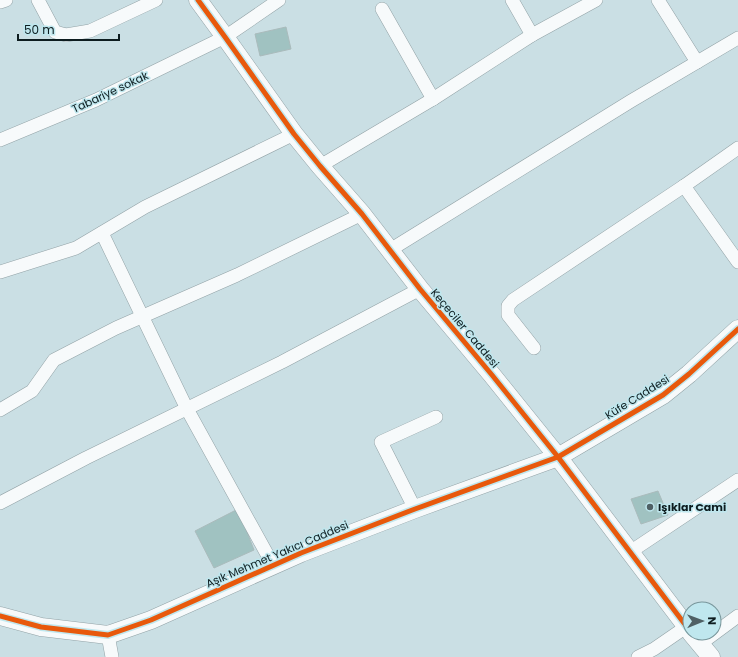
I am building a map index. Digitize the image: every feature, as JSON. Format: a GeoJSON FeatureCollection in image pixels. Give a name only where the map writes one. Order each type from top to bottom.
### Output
{"type":"FeatureCollection","features":[{"type":"Feature","properties":{"kind":"street"},"geometry":{"type":"LineString","coordinates":[[0,2],[6,0]]}},
{"type":"Feature","properties":{"kind":"street"},"geometry":{"type":"LineString","coordinates":[[38,0],[55,32],[66,35],[90,31],[156,0]]}},
{"type":"Feature","properties":{"kind":"street","name":"Keçeciler Caddesi"},"geometry":{"type":"LineString","coordinates":[[198,0],[294,134],[362,214],[420,289],[558,457],[682,620]]}},
{"type":"Feature","properties":{"kind":"street","name":"Tabariye sokak"},"geometry":{"type":"LineString","coordinates":[[0,140],[96,100],[225,37],[279,0]]}},
{"type":"Feature","properties":{"kind":"street"},"geometry":{"type":"LineString","coordinates":[[512,0],[532,35]]}},
{"type":"Feature","properties":{"kind":"street"},"geometry":{"type":"LineString","coordinates":[[320,166],[433,99],[532,35],[596,0]]}},
{"type":"Feature","properties":{"kind":"street"},"geometry":{"type":"LineString","coordinates":[[658,0],[697,62]]}},
{"type":"Feature","properties":{"kind":"street"},"geometry":{"type":"LineString","coordinates":[[382,10],[433,99]]}},
{"type":"Feature","properties":{"kind":"street"},"geometry":{"type":"LineString","coordinates":[[390,250],[618,109],[738,38]]}},
{"type":"Feature","properties":{"kind":"street"},"geometry":{"type":"LineString","coordinates":[[0,272],[76,248],[145,207],[294,134]]}},
{"type":"Feature","properties":{"kind":"street"},"geometry":{"type":"LineString","coordinates":[[534,348],[508,315],[508,306],[513,300],[684,186],[738,148]]}},
{"type":"Feature","properties":{"kind":"street"},"geometry":{"type":"LineString","coordinates":[[684,186],[738,262]]}},
{"type":"Feature","properties":{"kind":"street"},"geometry":{"type":"LineString","coordinates":[[0,410],[32,391],[54,360],[116,328],[237,275],[362,214]]}},
{"type":"Feature","properties":{"kind":"street"},"geometry":{"type":"LineString","coordinates":[[102,233],[187,408],[273,565]]}},
{"type":"Feature","properties":{"kind":"street"},"geometry":{"type":"LineString","coordinates":[[0,503],[86,458],[282,362],[420,289]]}},
{"type":"Feature","properties":{"kind":"street","name":"Küfe Caddesi"},"geometry":{"type":"LineString","coordinates":[[558,457],[663,395],[689,374],[738,329]]}},
{"type":"Feature","properties":{"kind":"street"},"geometry":{"type":"LineString","coordinates":[[415,509],[381,442],[436,417]]}},
{"type":"Feature","properties":{"kind":"street","name":"Aşık Mehmet Yakıcı Caddesi"},"geometry":{"type":"LineString","coordinates":[[0,616],[41,627],[108,635],[151,620],[301,553],[415,509],[558,457]]}},
{"type":"Feature","properties":{"kind":"street"},"geometry":{"type":"LineString","coordinates":[[630,552],[738,480]]}},
{"type":"Feature","properties":{"kind":"street"},"geometry":{"type":"LineString","coordinates":[[722,624],[738,616]]}},
{"type":"Feature","properties":{"kind":"street"},"geometry":{"type":"LineString","coordinates":[[108,635],[112,657]]}},
{"type":"Feature","properties":{"kind":"street"},"geometry":{"type":"LineString","coordinates":[[638,657],[654,649],[685,641]]}},
{"type":"Feature","properties":{"kind":"building"},"geometry":{"type":"Polygon","coordinates":[[[286,27],[291,49],[260,56],[255,34],[286,27]]]}},
{"type":"Feature","properties":{"kind":"building","name":"Işıklar Cami"},"geometry":{"type":"Polygon","coordinates":[[[658,491],[668,515],[641,524],[631,499],[658,491]]]}},
{"type":"Feature","properties":{"kind":"building"},"geometry":{"type":"Polygon","coordinates":[[[238,509],[254,550],[214,568],[195,531],[238,509]]]}},
{"type":"Feature","properties":{"kind":"cycle path"},"geometry":{"type":"LineString","coordinates":[[198,0],[294,134],[362,214],[420,289],[558,457],[682,620]]}},
{"type":"Feature","properties":{"kind":"cycle path"},"geometry":{"type":"LineString","coordinates":[[0,616],[41,627],[108,635],[151,620],[301,553],[415,509],[558,457],[663,395],[689,374],[738,329]]}},
{"type":"Feature","properties":{"kind":"place","name":"Işıklar Cami"},"geometry":{"type":"Point","coordinates":[650,507]}}]}
